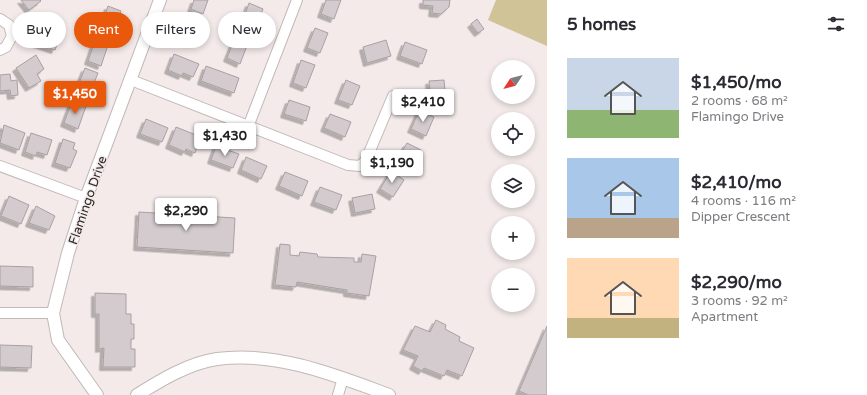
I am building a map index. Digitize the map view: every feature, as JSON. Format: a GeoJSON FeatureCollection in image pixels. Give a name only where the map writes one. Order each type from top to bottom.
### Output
{"type":"FeatureCollection","features":[{"type":"Feature","properties":{"kind":"street","name":"Flamingo Drive"},"geometry":{"type":"LineString","coordinates":[[97,395],[58,340],[53,313],[68,253],[86,198],[160,0]]}},
{"type":"Feature","properties":{"kind":"street"},"geometry":{"type":"LineString","coordinates":[[248,127],[297,0]]}},
{"type":"Feature","properties":{"kind":"street"},"geometry":{"type":"LineString","coordinates":[[0,19],[9,25],[12,36],[6,47],[0,50]]}},
{"type":"Feature","properties":{"kind":"street"},"geometry":{"type":"LineString","coordinates":[[131,80],[348,165],[360,166],[366,160],[393,96]]}},
{"type":"Feature","properties":{"kind":"street"},"geometry":{"type":"LineString","coordinates":[[0,166],[86,198]]}},
{"type":"Feature","properties":{"kind":"street"},"geometry":{"type":"LineString","coordinates":[[0,313],[53,313]]}},
{"type":"Feature","properties":{"kind":"street"},"geometry":{"type":"LineString","coordinates":[[137,395],[172,374],[217,359],[273,358],[343,378],[389,395]]}},
{"type":"Feature","properties":{"kind":"street"},"geometry":{"type":"LineString","coordinates":[[338,395],[343,378]]}},
{"type":"Feature","properties":{"kind":"shaded area"},"geometry":{"type":"Polygon","coordinates":[[[496,0],[547,0],[547,46],[488,20],[496,0]]]}},
{"type":"Feature","properties":{"kind":"building"},"geometry":{"type":"Polygon","coordinates":[[[21,0],[40,0],[41,1],[29,10],[21,0]]]}},
{"type":"Feature","properties":{"kind":"building"},"geometry":{"type":"Polygon","coordinates":[[[194,0],[208,0],[204,12],[198,12],[191,9],[194,0]]]}},
{"type":"Feature","properties":{"kind":"building"},"geometry":{"type":"Polygon","coordinates":[[[326,0],[341,0],[334,19],[321,14],[326,0]]]}},
{"type":"Feature","properties":{"kind":"building"},"geometry":{"type":"Polygon","coordinates":[[[423,0],[450,0],[449,7],[441,14],[432,13],[433,6],[423,5],[423,0]]]}},
{"type":"Feature","properties":{"kind":"building"},"geometry":{"type":"Polygon","coordinates":[[[249,3],[263,9],[262,12],[246,12],[249,3]]]}},
{"type":"Feature","properties":{"kind":"building"},"geometry":{"type":"Polygon","coordinates":[[[108,6],[121,11],[121,12],[106,12],[108,6]]]}},
{"type":"Feature","properties":{"kind":"building"},"geometry":{"type":"Polygon","coordinates":[[[477,19],[484,29],[478,33],[471,24],[477,19]]]}},
{"type":"Feature","properties":{"kind":"building"},"geometry":{"type":"Polygon","coordinates":[[[315,28],[328,33],[320,53],[307,48],[315,28]]]}},
{"type":"Feature","properties":{"kind":"building"},"geometry":{"type":"Polygon","coordinates":[[[386,40],[391,56],[367,63],[363,47],[386,40]]]}},
{"type":"Feature","properties":{"kind":"building"},"geometry":{"type":"Polygon","coordinates":[[[405,42],[427,50],[422,64],[400,56],[405,42]]]}},
{"type":"Feature","properties":{"kind":"building"},"geometry":{"type":"Polygon","coordinates":[[[93,48],[107,48],[101,66],[88,61],[93,48]]]}},
{"type":"Feature","properties":{"kind":"building"},"geometry":{"type":"Polygon","coordinates":[[[231,48],[246,48],[240,64],[227,58],[231,48]]]}},
{"type":"Feature","properties":{"kind":"building"},"geometry":{"type":"Polygon","coordinates":[[[174,54],[199,64],[193,77],[183,73],[182,76],[168,70],[174,54]]]}},
{"type":"Feature","properties":{"kind":"building"},"geometry":{"type":"Polygon","coordinates":[[[36,55],[44,69],[37,74],[41,81],[29,88],[16,68],[36,55]]]}},
{"type":"Feature","properties":{"kind":"building"},"geometry":{"type":"Polygon","coordinates":[[[301,60],[315,65],[306,88],[293,83],[301,60]]]}},
{"type":"Feature","properties":{"kind":"building"},"geometry":{"type":"Polygon","coordinates":[[[206,66],[239,78],[234,93],[201,81],[206,66]]]}},
{"type":"Feature","properties":{"kind":"building"},"geometry":{"type":"Polygon","coordinates":[[[85,68],[98,73],[89,96],[76,91],[85,68]]]}},
{"type":"Feature","properties":{"kind":"building"},"geometry":{"type":"Polygon","coordinates":[[[10,74],[11,81],[17,80],[18,95],[11,96],[10,90],[0,91],[0,75],[10,74]]]}},
{"type":"Feature","properties":{"kind":"building"},"geometry":{"type":"Polygon","coordinates":[[[346,80],[360,86],[352,105],[338,100],[346,80]]]}},
{"type":"Feature","properties":{"kind":"building"},"geometry":{"type":"Polygon","coordinates":[[[444,80],[446,101],[431,102],[429,81],[444,80]]]}},
{"type":"Feature","properties":{"kind":"building"},"geometry":{"type":"Polygon","coordinates":[[[289,100],[310,107],[306,121],[284,114],[289,100]]]}},
{"type":"Feature","properties":{"kind":"building"},"geometry":{"type":"Polygon","coordinates":[[[72,101],[86,106],[78,129],[64,123],[72,101]]]}},
{"type":"Feature","properties":{"kind":"building"},"geometry":{"type":"Polygon","coordinates":[[[419,111],[434,117],[426,136],[411,129],[419,111]]]}},
{"type":"Feature","properties":{"kind":"building"},"geometry":{"type":"Polygon","coordinates":[[[330,114],[351,122],[345,137],[324,128],[330,114]]]}},
{"type":"Feature","properties":{"kind":"building"},"geometry":{"type":"Polygon","coordinates":[[[146,119],[168,128],[162,142],[140,134],[146,119]]]}},
{"type":"Feature","properties":{"kind":"building"},"geometry":{"type":"Polygon","coordinates":[[[4,125],[25,133],[19,150],[0,143],[4,125]]]}},
{"type":"Feature","properties":{"kind":"building"},"geometry":{"type":"Polygon","coordinates":[[[176,127],[201,137],[195,153],[186,149],[185,152],[169,145],[176,127]]]}},
{"type":"Feature","properties":{"kind":"building"},"geometry":{"type":"Polygon","coordinates":[[[31,133],[52,140],[47,155],[37,152],[36,156],[25,152],[31,133]]]}},
{"type":"Feature","properties":{"kind":"building"},"geometry":{"type":"Polygon","coordinates":[[[63,139],[75,143],[73,149],[77,151],[70,168],[55,163],[63,139]]]}},
{"type":"Feature","properties":{"kind":"building"},"geometry":{"type":"Polygon","coordinates":[[[407,143],[421,150],[411,168],[397,160],[407,143]]]}},
{"type":"Feature","properties":{"kind":"building"},"geometry":{"type":"Polygon","coordinates":[[[216,146],[239,154],[233,168],[211,160],[216,146]]]}},
{"type":"Feature","properties":{"kind":"building"},"geometry":{"type":"Polygon","coordinates":[[[246,157],[267,166],[261,179],[241,170],[246,157]]]}},
{"type":"Feature","properties":{"kind":"building"},"geometry":{"type":"Polygon","coordinates":[[[391,171],[404,180],[393,197],[380,189],[391,171]]]}},
{"type":"Feature","properties":{"kind":"building"},"geometry":{"type":"Polygon","coordinates":[[[285,172],[308,181],[302,196],[279,186],[285,172]]]}},
{"type":"Feature","properties":{"kind":"building"},"geometry":{"type":"Polygon","coordinates":[[[320,187],[342,195],[336,210],[314,202],[320,187]]]}},
{"type":"Feature","properties":{"kind":"building"},"geometry":{"type":"Polygon","coordinates":[[[372,194],[375,209],[355,213],[352,198],[372,194]]]}},
{"type":"Feature","properties":{"kind":"building"},"geometry":{"type":"Polygon","coordinates":[[[9,196],[29,205],[21,224],[1,216],[9,196]]]}},
{"type":"Feature","properties":{"kind":"building"},"geometry":{"type":"Polygon","coordinates":[[[36,206],[55,216],[49,230],[29,223],[36,206]]]}},
{"type":"Feature","properties":{"kind":"building"},"geometry":{"type":"Polygon","coordinates":[[[139,212],[235,218],[233,253],[137,247],[139,212]]]}},
{"type":"Feature","properties":{"kind":"building"},"geometry":{"type":"Polygon","coordinates":[[[280,244],[290,245],[290,255],[299,256],[300,252],[317,254],[318,257],[354,258],[354,262],[361,262],[362,254],[376,256],[369,296],[347,293],[347,290],[297,282],[296,287],[275,285],[280,244]]]}},
{"type":"Feature","properties":{"kind":"building"},"geometry":{"type":"Polygon","coordinates":[[[0,266],[33,267],[33,287],[0,286],[0,266]]]}},
{"type":"Feature","properties":{"kind":"building"},"geometry":{"type":"Polygon","coordinates":[[[95,293],[126,294],[126,314],[131,314],[131,324],[134,324],[134,339],[131,339],[131,349],[135,349],[135,367],[103,367],[104,348],[99,349],[99,314],[95,314],[95,293]]]}},
{"type":"Feature","properties":{"kind":"building"},"geometry":{"type":"Polygon","coordinates":[[[436,320],[446,325],[445,329],[460,337],[459,341],[474,348],[462,376],[447,370],[444,376],[424,368],[422,371],[413,366],[418,356],[403,350],[415,326],[430,332],[436,320]]]}},
{"type":"Feature","properties":{"kind":"building"},"geometry":{"type":"Polygon","coordinates":[[[547,326],[547,395],[528,395],[519,391],[547,326]]]}},
{"type":"Feature","properties":{"kind":"building"},"geometry":{"type":"Polygon","coordinates":[[[0,345],[32,346],[31,368],[0,367],[0,345]]]}}]}
